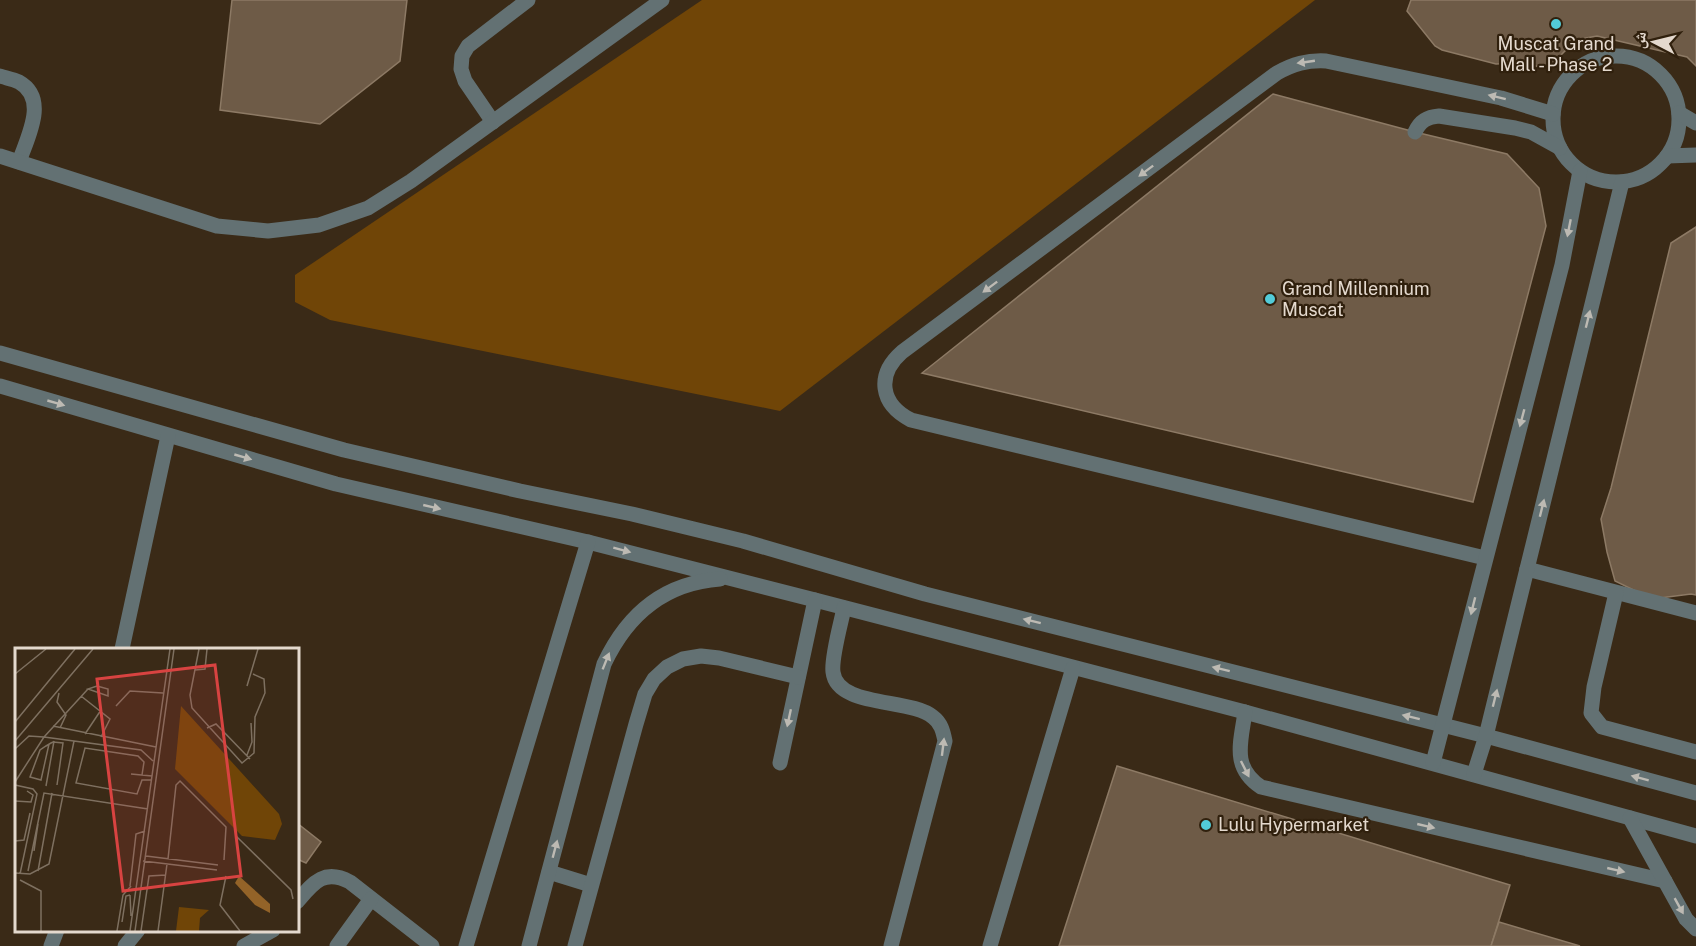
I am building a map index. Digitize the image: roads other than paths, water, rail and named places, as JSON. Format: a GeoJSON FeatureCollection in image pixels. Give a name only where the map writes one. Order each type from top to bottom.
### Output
{"type":"FeatureCollection","features":[{"type":"Feature","properties":{"kind":"street"},"geometry":{"type":"LineString","coordinates":[[493,122],[465,81],[461,69],[462,56],[468,46],[528,0]]}},
{"type":"Feature","properties":{"kind":"street"},"geometry":{"type":"LineString","coordinates":[[0,156],[217,226],[268,231],[319,225],[368,208],[411,181],[662,0]]}},
{"type":"Feature","properties":{"kind":"street"},"geometry":{"type":"LineString","coordinates":[[1615,55],[1634,57],[1651,66],[1665,78],[1674,94],[1679,112],[1674,143],[1667,156],[1655,169],[1622,182],[1593,178],[1580,171],[1560,148],[1554,132],[1553,114],[1557,96],[1566,79],[1580,67],[1597,58],[1615,55]]}},
{"type":"Feature","properties":{"kind":"street"},"geometry":{"type":"LineString","coordinates":[[1485,558],[911,420],[891,406],[886,394],[885,383],[887,371],[893,360],[902,352],[1288,66],[1326,61],[1501,98],[1553,114]]}},
{"type":"Feature","properties":{"kind":"street"},"geometry":{"type":"LineString","coordinates":[[0,76],[19,82],[28,90],[34,101],[35,113],[19,162]]}},
{"type":"Feature","properties":{"kind":"street"},"geometry":{"type":"LineString","coordinates":[[1679,112],[1696,123]]}},
{"type":"Feature","properties":{"kind":"street"},"geometry":{"type":"LineString","coordinates":[[1415,132],[1424,120],[1439,116],[1531,132],[1560,148]]}},
{"type":"Feature","properties":{"kind":"street"},"geometry":{"type":"LineString","coordinates":[[1667,156],[1696,155]]}},
{"type":"Feature","properties":{"kind":"street"},"geometry":{"type":"LineString","coordinates":[[1433,763],[1562,265],[1580,171]]}},
{"type":"Feature","properties":{"kind":"street"},"geometry":{"type":"LineString","coordinates":[[1474,774],[1486,736],[1622,182]]}},
{"type":"Feature","properties":{"kind":"street"},"geometry":{"type":"LineString","coordinates":[[0,353],[344,450],[743,541],[925,594],[1486,736],[1696,793]]}},
{"type":"Feature","properties":{"kind":"street"},"geometry":{"type":"LineString","coordinates":[[0,387],[336,484],[588,542],[815,600],[1245,712],[1696,836]]}},
{"type":"Feature","properties":{"kind":"street"},"geometry":{"type":"LineString","coordinates":[[122,648],[168,436]]}},
{"type":"Feature","properties":{"kind":"street"},"geometry":{"type":"LineString","coordinates":[[466,946],[588,542]]}},
{"type":"Feature","properties":{"kind":"street"},"geometry":{"type":"LineString","coordinates":[[1527,569],[1696,614]]}},
{"type":"Feature","properties":{"kind":"street"},"geometry":{"type":"LineString","coordinates":[[529,946],[604,664],[613,645],[624,629],[653,601],[671,591],[699,582],[729,578]]}},
{"type":"Feature","properties":{"kind":"street"},"geometry":{"type":"LineString","coordinates":[[1616,593],[1594,687],[1591,713],[1602,727],[1696,752]]}},
{"type":"Feature","properties":{"kind":"street"},"geometry":{"type":"LineString","coordinates":[[780,763],[815,600]]}},
{"type":"Feature","properties":{"kind":"street"},"geometry":{"type":"LineString","coordinates":[[844,608],[833,670],[838,685],[852,694],[927,712],[934,717],[944,732],[944,750],[891,946]]}},
{"type":"Feature","properties":{"kind":"street"},"geometry":{"type":"LineString","coordinates":[[575,946],[639,714],[645,694],[654,679],[667,667],[683,659],[701,656],[719,658],[798,677]]}},
{"type":"Feature","properties":{"kind":"street"},"geometry":{"type":"LineString","coordinates":[[990,946],[1073,668]]}},
{"type":"Feature","properties":{"kind":"street"},"geometry":{"type":"LineString","coordinates":[[1245,712],[1239,749],[1240,760],[1244,771],[1260,787],[1665,881]]}},
{"type":"Feature","properties":{"kind":"street"},"geometry":{"type":"LineString","coordinates":[[1630,818],[1686,919],[1696,929]]}},
{"type":"Feature","properties":{"kind":"street"},"geometry":{"type":"LineString","coordinates":[[549,872],[591,885]]}},
{"type":"Feature","properties":{"kind":"street"},"geometry":{"type":"LineString","coordinates":[[298,901],[314,883],[322,878],[341,877],[432,946]]}},
{"type":"Feature","properties":{"kind":"street"},"geometry":{"type":"LineString","coordinates":[[337,946],[371,899]]}},
{"type":"Feature","properties":{"kind":"street"},"geometry":{"type":"LineString","coordinates":[[51,946],[57,931]]}},
{"type":"Feature","properties":{"kind":"street"},"geometry":{"type":"LineString","coordinates":[[125,946],[137,931]]}},
{"type":"Feature","properties":{"kind":"street"},"geometry":{"type":"LineString","coordinates":[[246,945],[271,931]]}},
{"type":"Feature","properties":{"kind":"place","name":"Muscat Grand Mall - Phase 2"},"geometry":{"type":"Point","coordinates":[1556,24]}},
{"type":"Feature","properties":{"kind":"place","name":"Grand Millennium Muscat"},"geometry":{"type":"Point","coordinates":[1270,299]}},
{"type":"Feature","properties":{"kind":"place","name":"Lulu Hypermarket"},"geometry":{"type":"Point","coordinates":[1206,825]}}]}
